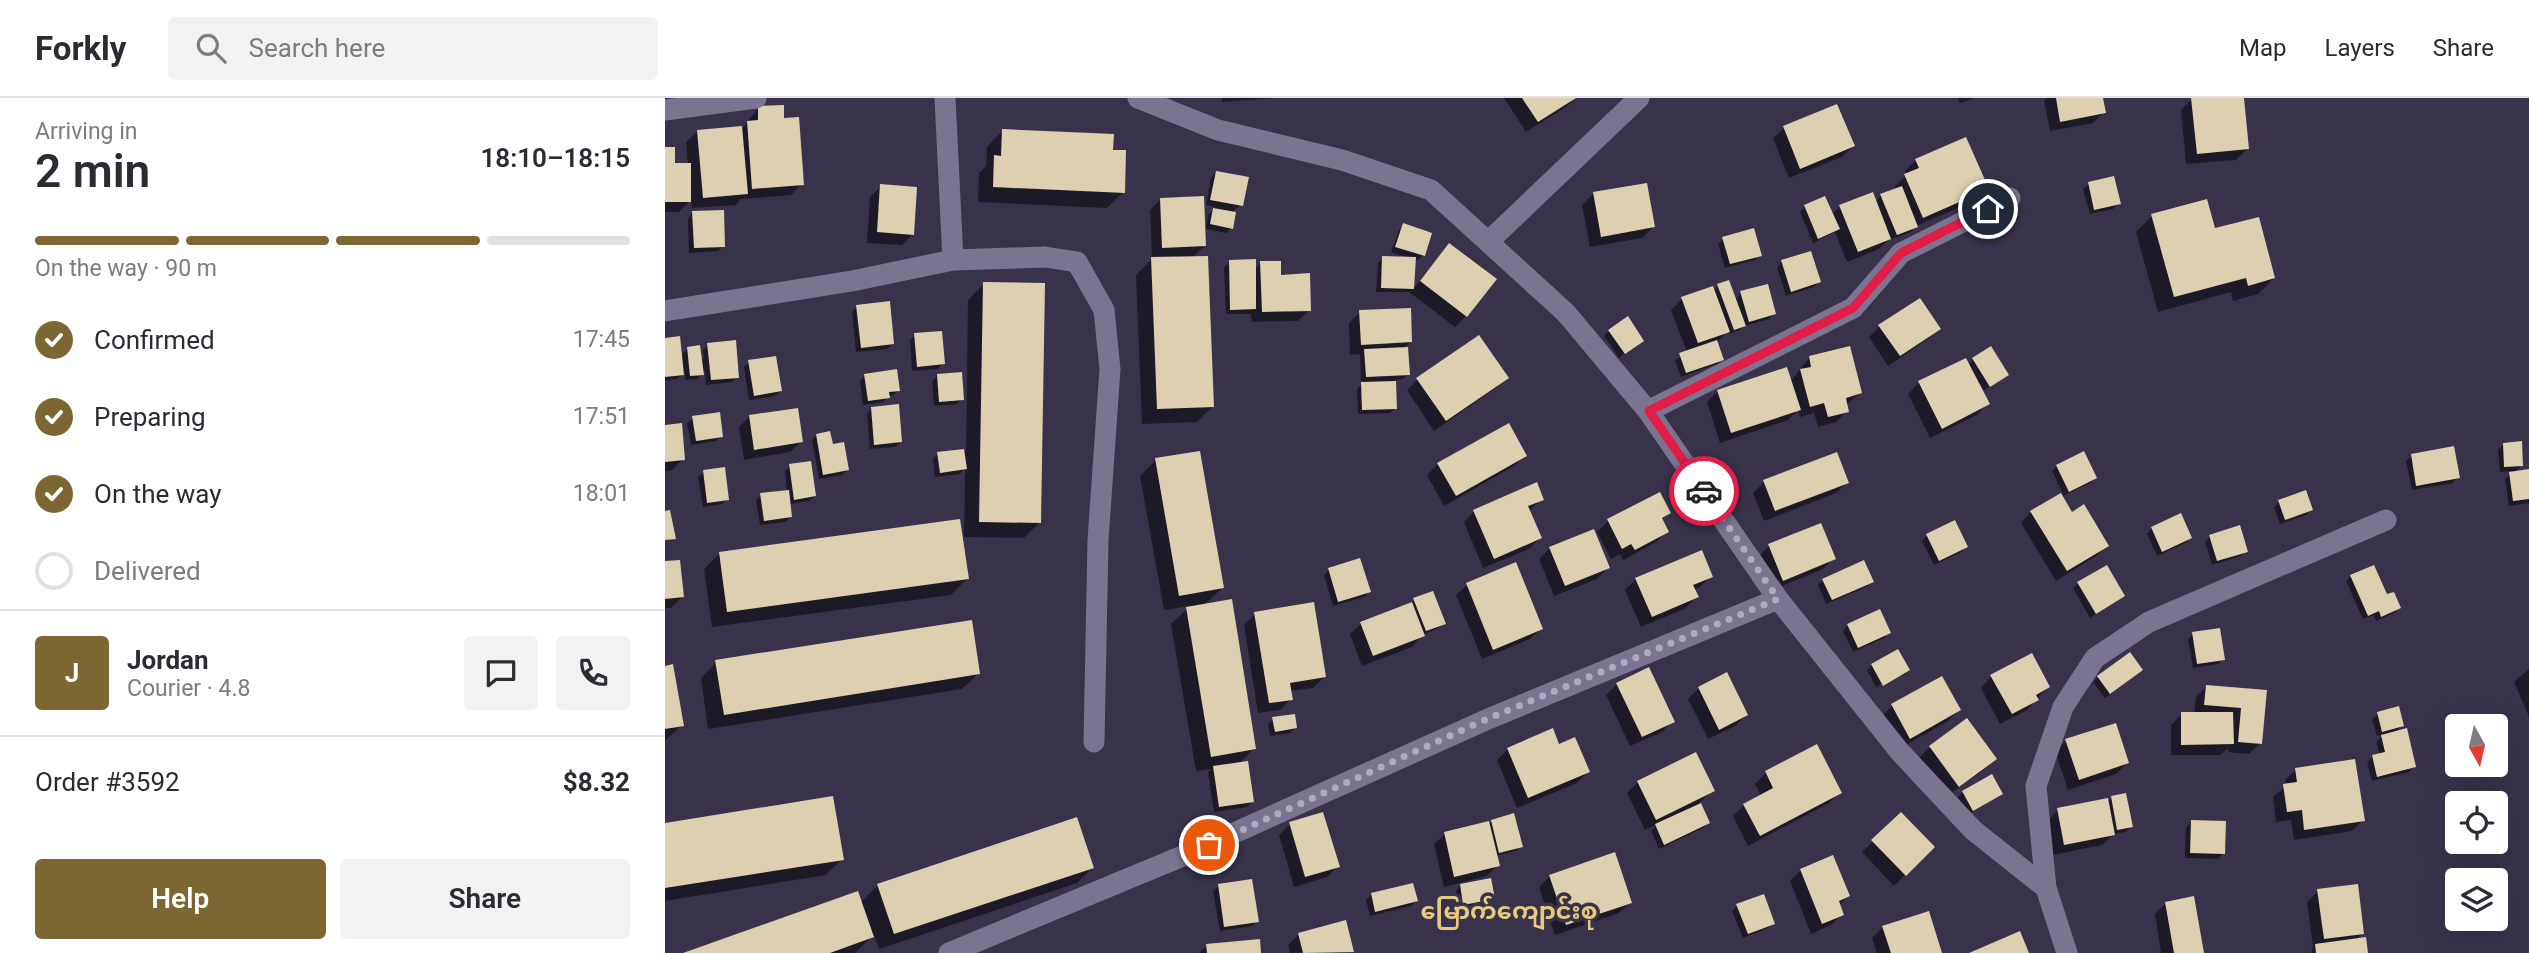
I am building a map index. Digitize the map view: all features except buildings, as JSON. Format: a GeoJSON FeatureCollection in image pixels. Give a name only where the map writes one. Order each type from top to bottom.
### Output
{"type":"FeatureCollection","features":[{"type":"Feature","properties":{"kind":"street"},"geometry":{"type":"LineString","coordinates":[[665,110],[756,98]]}},
{"type":"Feature","properties":{"kind":"street"},"geometry":{"type":"LineString","coordinates":[[945,98],[949,222],[953,260]]}},
{"type":"Feature","properties":{"kind":"street"},"geometry":{"type":"LineString","coordinates":[[1138,98],[1218,130],[1342,160],[1431,190],[1566,313],[1649,411],[1778,599],[1900,752],[1973,830],[2046,888]]}},
{"type":"Feature","properties":{"kind":"street"},"geometry":{"type":"LineString","coordinates":[[1488,242],[1639,98]]}},
{"type":"Feature","properties":{"kind":"street"},"geometry":{"type":"LineString","coordinates":[[1649,411],[1853,308],[1901,253],[2010,198]]}},
{"type":"Feature","properties":{"kind":"street"},"geometry":{"type":"LineString","coordinates":[[665,311],[852,281],[953,260],[1045,257],[1077,262],[1104,310],[1110,369],[1098,540],[1094,742]]}},
{"type":"Feature","properties":{"kind":"street"},"geometry":{"type":"LineString","coordinates":[[2067,953],[2046,888],[2036,786],[2063,707],[2095,658],[2149,622],[2386,520]]}},
{"type":"Feature","properties":{"kind":"street"},"geometry":{"type":"LineString","coordinates":[[949,953],[1185,855],[1487,719],[1778,599]]}},
{"type":"Feature","properties":{"kind":"way so far"},"geometry":{"type":"LineString","coordinates":[[1209,845],[1487,719],[1778,599],[1704,491]]}},
{"type":"Feature","properties":{"kind":"district","name":"မြောက်ကျောင်းစု"},"geometry":{"type":"Point","coordinates":[1509,911]}},
{"type":"Feature","properties":{"kind":"route"},"geometry":{"type":"LineString","coordinates":[[1704,491],[1649,411],[1853,308],[1901,253],[1988,209]]}}]}
